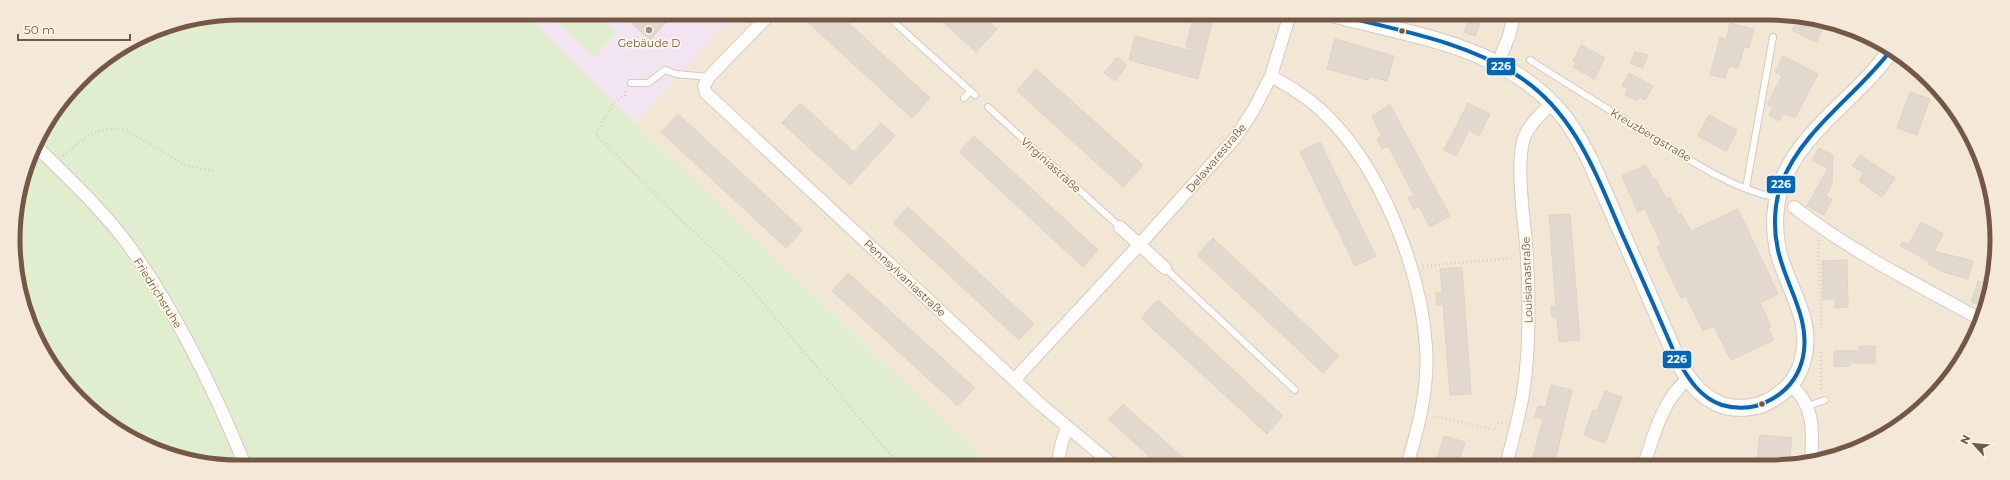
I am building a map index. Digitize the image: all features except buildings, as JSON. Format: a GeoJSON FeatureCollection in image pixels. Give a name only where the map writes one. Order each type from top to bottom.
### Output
{"type":"FeatureCollection","features":[{"type":"Feature","properties":{"kind":"street"},"geometry":{"type":"LineString","coordinates":[[706,82],[764,20]]}},
{"type":"Feature","properties":{"kind":"street","name":"Delawarestraße"},"geometry":{"type":"LineString","coordinates":[[1015,379],[1139,245],[1236,137],[1254,109],[1271,76],[1288,20]]}},
{"type":"Feature","properties":{"kind":"street"},"geometry":{"type":"LineString","coordinates":[[1356,20],[1458,47],[1498,62],[1525,80],[1552,103],[1577,136],[1589,158],[1677,359],[1688,379],[1693,386],[1709,399],[1722,405],[1737,408],[1763,404],[1775,398],[1790,385],[1800,369],[1806,340],[1803,316],[1779,252],[1776,241],[1774,216],[1778,198],[1792,162],[1805,144],[1887,54]]}},
{"type":"Feature","properties":{"kind":"street"},"geometry":{"type":"LineString","coordinates":[[1498,62],[1510,36],[1513,20]]}},
{"type":"Feature","properties":{"kind":"street"},"geometry":{"type":"LineString","coordinates":[[1271,76],[1291,87],[1309,100],[1344,134],[1365,165],[1386,205],[1412,266],[1421,304],[1426,346],[1426,378],[1420,412],[1408,460]]}},
{"type":"Feature","properties":{"kind":"street","name":"Pennsylvaniastraße"},"geometry":{"type":"LineString","coordinates":[[706,82],[711,98],[1067,428],[1107,460]]}},
{"type":"Feature","properties":{"kind":"street","name":"Louisianastraße"},"geometry":{"type":"LineString","coordinates":[[1507,460],[1523,396],[1527,359],[1527,256],[1522,177],[1522,148],[1524,137],[1531,126],[1552,103]]}},
{"type":"Feature","properties":{"kind":"street","name":"Friedrichsruhe"},"geometry":{"type":"LineString","coordinates":[[40,150],[94,204],[122,237],[151,279],[174,316],[201,365],[243,460]]}},
{"type":"Feature","properties":{"kind":"street"},"geometry":{"type":"LineString","coordinates":[[1794,207],[1823,230],[1976,317]]}},
{"type":"Feature","properties":{"kind":"street","name":"Virginiastraße"},"geometry":{"type":"LineString","coordinates":[[1120,227],[1139,245]]}},
{"type":"Feature","properties":{"kind":"street"},"geometry":{"type":"LineString","coordinates":[[1139,245],[1165,268]]}},
{"type":"Feature","properties":{"kind":"street"},"geometry":{"type":"LineString","coordinates":[[1646,460],[1656,431],[1671,397],[1688,379]]}},
{"type":"Feature","properties":{"kind":"street"},"geometry":{"type":"LineString","coordinates":[[1790,385],[1803,396],[1808,406],[1812,434],[1811,456]]}},
{"type":"Feature","properties":{"kind":"street"},"geometry":{"type":"LineString","coordinates":[[1058,460],[1067,428]]}},
{"type":"Feature","properties":{"kind":"lane"},"geometry":{"type":"LineString","coordinates":[[893,20],[972,93],[964,98]]}},
{"type":"Feature","properties":{"kind":"lane"},"geometry":{"type":"LineString","coordinates":[[1746,188],[1773,37]]}},
{"type":"Feature","properties":{"kind":"lane","name":"Kreuzbergstraße"},"geometry":{"type":"LineString","coordinates":[[1530,60],[1671,148],[1746,188],[1764,195],[1778,198]]}},
{"type":"Feature","properties":{"kind":"lane"},"geometry":{"type":"LineString","coordinates":[[631,83],[648,83],[665,70],[706,82]]}},
{"type":"Feature","properties":{"kind":"lane","name":"Virginiastraße"},"geometry":{"type":"LineString","coordinates":[[988,107],[1120,227]]}},
{"type":"Feature","properties":{"kind":"lane"},"geometry":{"type":"LineString","coordinates":[[1165,268],[1295,390]]}},
{"type":"Feature","properties":{"kind":"lane"},"geometry":{"type":"LineString","coordinates":[[1808,406],[1825,400]]}},
{"type":"Feature","properties":{"kind":"path"},"geometry":{"type":"LineString","coordinates":[[631,83],[625,95],[614,102],[595,134],[742,279],[895,460]]}},
{"type":"Feature","properties":{"kind":"path"},"geometry":{"type":"LineString","coordinates":[[54,164],[88,135],[114,128],[125,129],[188,166],[213,171]]}},
{"type":"Feature","properties":{"kind":"path"},"geometry":{"type":"LineString","coordinates":[[1821,294],[1818,252],[1819,240],[1823,230]]}},
{"type":"Feature","properties":{"kind":"path"},"geometry":{"type":"LineString","coordinates":[[1412,266],[1527,256]]}},
{"type":"Feature","properties":{"kind":"path"},"geometry":{"type":"LineString","coordinates":[[1420,412],[1495,430],[1496,422],[1516,424]]}},
{"type":"Feature","properties":{"kind":"shaded area"},"geometry":{"type":"Polygon","coordinates":[[[531,20],[750,20],[747,23],[725,25],[635,123],[531,20]]]}},
{"type":"Feature","properties":{"kind":"shaded area"},"geometry":{"type":"Polygon","coordinates":[[[750,20],[1784,20],[1827,27],[1880,49],[1904,65],[1926,84],[1945,106],[1961,130],[1983,183],[1990,226],[1990,254],[1983,297],[1961,350],[1945,374],[1926,396],[1904,415],[1880,431],[1841,448],[1813,456],[1784,460],[985,460],[635,123],[725,24],[747,23],[750,20]]]}},
{"type":"Feature","properties":{"kind":"green space"},"geometry":{"type":"Polygon","coordinates":[[[226,20],[531,20],[635,123],[985,460],[226,460],[197,456],[169,448],[130,431],[106,415],[84,396],[65,374],[49,350],[27,297],[20,254],[20,226],[27,183],[49,130],[65,106],[84,84],[106,65],[130,49],[183,27],[226,20]]]}},
{"type":"Feature","properties":{"kind":"green space"},"geometry":{"type":"Polygon","coordinates":[[[554,20],[602,20],[616,33],[595,57],[554,20]]]}},
{"type":"Feature","properties":{"kind":"transit line","name":"226"},"geometry":{"type":"LineString","coordinates":[[1359,20],[1450,44],[1494,62],[1515,74],[1535,89],[1553,106],[1568,125],[1592,166],[1681,366],[1690,380],[1707,398],[1728,407],[1741,408],[1766,402],[1788,387],[1796,376],[1803,357],[1805,343],[1801,316],[1782,264],[1776,242],[1775,216],[1777,198],[1782,182],[1791,163],[1803,145],[1888,54]]}},
{"type":"Feature","properties":{"kind":"place","name":"Gebäude D"},"geometry":{"type":"Point","coordinates":[649,30]}}]}
